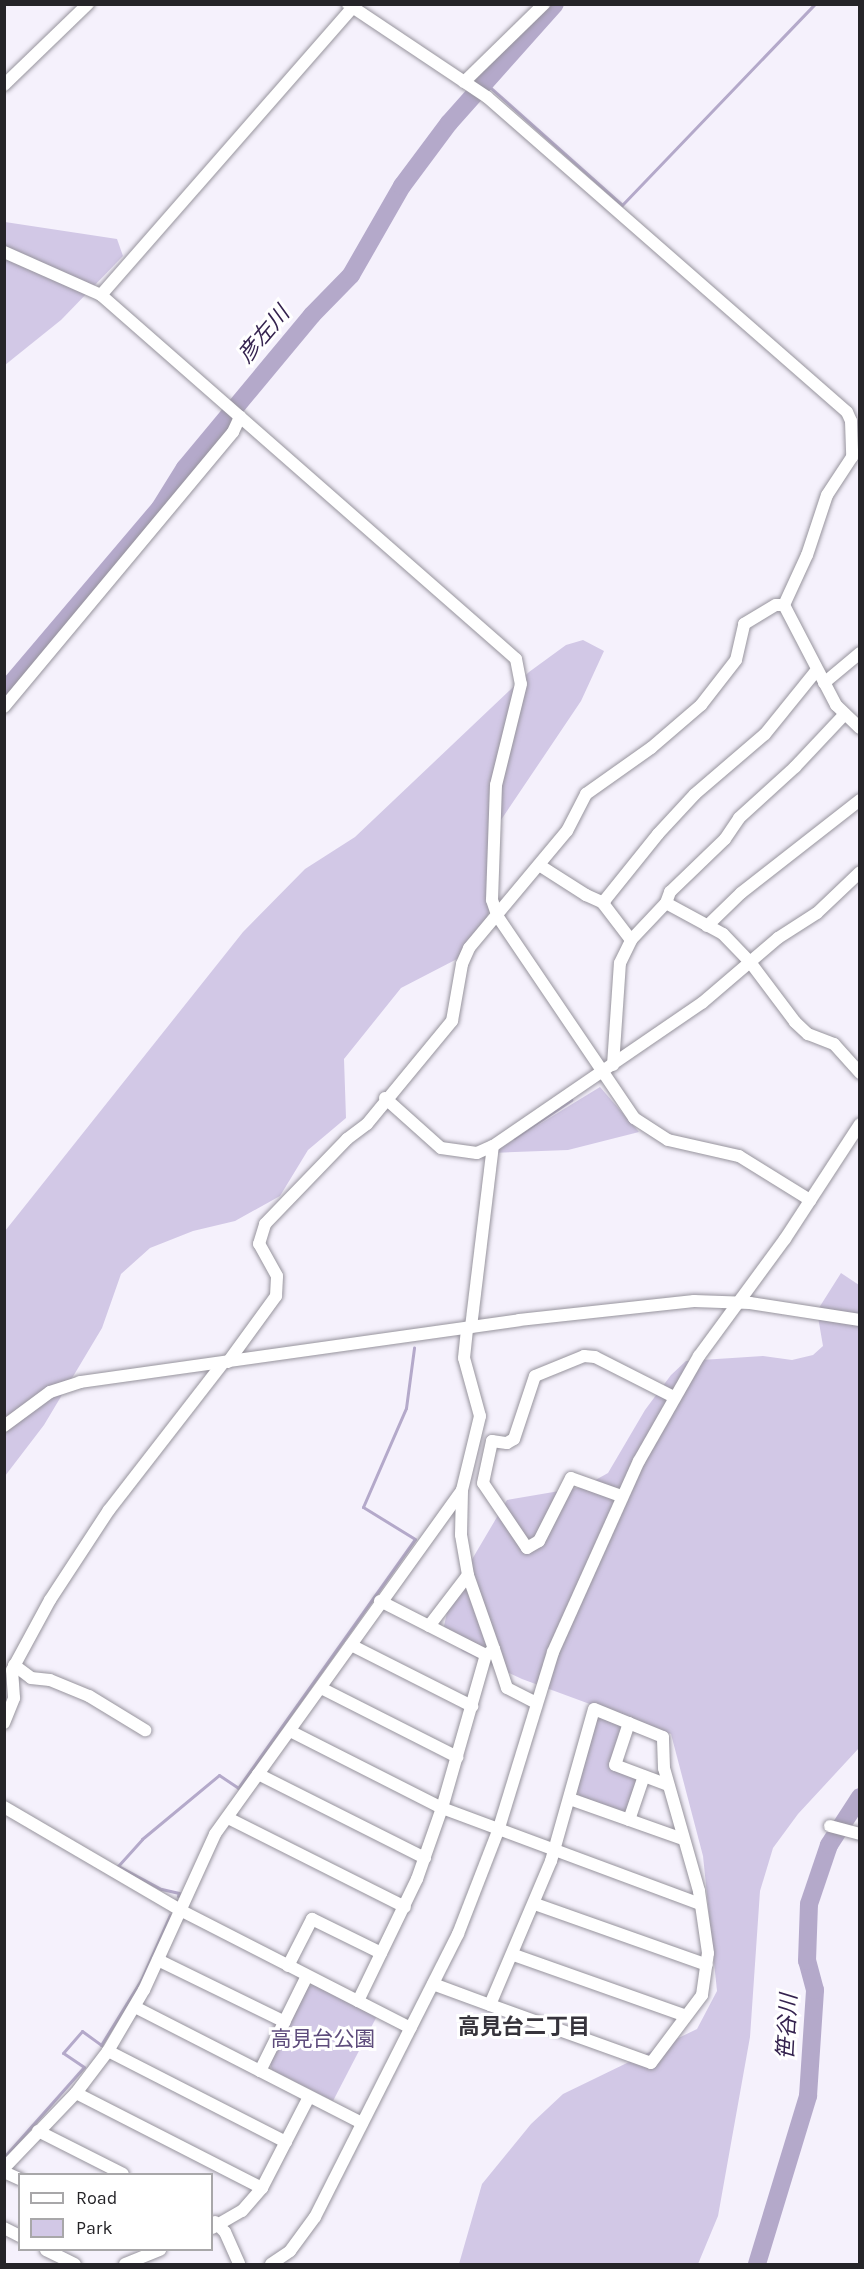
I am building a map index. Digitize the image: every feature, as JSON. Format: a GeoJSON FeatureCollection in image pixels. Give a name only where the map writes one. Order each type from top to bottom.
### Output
{"type":"FeatureCollection","features":[{"type":"Feature","properties":{"kind":"street"},"geometry":{"type":"LineString","coordinates":[[4,85],[88,4]]}},
{"type":"Feature","properties":{"kind":"street"},"geometry":{"type":"LineString","coordinates":[[467,83],[544,4]]}},
{"type":"Feature","properties":{"kind":"street"},"geometry":{"type":"LineString","coordinates":[[101,295],[352,6],[483,94],[855,418],[852,457],[827,495],[807,555],[784,605]]}},
{"type":"Feature","properties":{"kind":"street"},"geometry":{"type":"LineString","coordinates":[[4,252],[101,295],[516,659],[521,675],[496,785],[492,900],[498,917],[626,1109],[650,1130],[668,1140],[740,1156],[810,1200]]}},
{"type":"Feature","properties":{"kind":"street"},"geometry":{"type":"LineString","coordinates":[[4,707],[233,432],[239,416]]}},
{"type":"Feature","properties":{"kind":"street"},"geometry":{"type":"LineString","coordinates":[[14,1698],[14,1665],[50,1600],[109,1510],[276,1296],[277,1276],[259,1244],[265,1224],[347,1139],[368,1124],[385,1098],[452,1022],[462,964],[469,948],[498,917],[567,831],[589,790],[666,736],[710,695],[738,655],[744,624],[776,605],[784,605]]}},
{"type":"Feature","properties":{"kind":"street"},"geometry":{"type":"LineString","coordinates":[[784,605],[816,671],[844,715],[860,728]]}},
{"type":"Feature","properties":{"kind":"street"},"geometry":{"type":"LineString","coordinates":[[824,683],[860,653]]}},
{"type":"Feature","properties":{"kind":"street"},"geometry":{"type":"LineString","coordinates":[[602,902],[658,834],[695,794],[765,734],[816,671]]}},
{"type":"Feature","properties":{"kind":"street"},"geometry":{"type":"LineString","coordinates":[[613,1065],[620,963],[631,940],[666,903],[670,892],[725,839],[739,818],[795,768],[844,715]]}},
{"type":"Feature","properties":{"kind":"street"},"geometry":{"type":"LineString","coordinates":[[707,927],[741,893],[860,800]]}},
{"type":"Feature","properties":{"kind":"street"},"geometry":{"type":"LineString","coordinates":[[540,866],[602,902],[631,940]]}},
{"type":"Feature","properties":{"kind":"street"},"geometry":{"type":"LineString","coordinates":[[385,1098],[441,1148],[477,1153],[493,1146],[702,1004],[750,962],[817,913],[860,872]]}},
{"type":"Feature","properties":{"kind":"street"},"geometry":{"type":"LineString","coordinates":[[666,903],[723,934],[750,962],[795,1022],[808,1034],[834,1044],[860,1073]]}},
{"type":"Feature","properties":{"kind":"street"},"geometry":{"type":"LineString","coordinates":[[271,2265],[290,2251],[315,2217],[459,1934],[498,1831],[535,1702],[568,1614],[621,1496],[674,1397],[860,1124]]}},
{"type":"Feature","properties":{"kind":"street"},"geometry":{"type":"LineString","coordinates":[[493,1146],[464,1358],[480,1416],[462,1490],[461,1534],[468,1575],[490,1652],[507,1688],[535,1702]]}},
{"type":"Feature","properties":{"kind":"street"},"geometry":{"type":"LineString","coordinates":[[4,1426],[31,1403],[72,1384],[469,1328],[694,1301],[737,1304],[860,1320]]}},
{"type":"Feature","properties":{"kind":"street"},"geometry":{"type":"LineString","coordinates":[[621,1496],[575,1479],[567,1480],[539,1541],[527,1548],[483,1483],[492,1441],[507,1443],[514,1439],[535,1377],[584,1356],[595,1357],[674,1397]]}},
{"type":"Feature","properties":{"kind":"street"},"geometry":{"type":"LineString","coordinates":[[18,2178],[4,2170],[38,2131],[76,2093],[108,2051],[135,2007],[216,1834],[321,1688],[380,1601],[462,1490]]}},
{"type":"Feature","properties":{"kind":"street"},"geometry":{"type":"LineString","coordinates":[[429,1626],[468,1575]]}},
{"type":"Feature","properties":{"kind":"street"},"geometry":{"type":"LineString","coordinates":[[380,1601],[429,1626],[490,1652]]}},
{"type":"Feature","properties":{"kind":"street"},"geometry":{"type":"LineString","coordinates":[[351,1645],[472,1706]]}},
{"type":"Feature","properties":{"kind":"street"},"geometry":{"type":"LineString","coordinates":[[358,2001],[405,1907],[425,1858],[490,1652]]}},
{"type":"Feature","properties":{"kind":"street"},"geometry":{"type":"LineString","coordinates":[[14,1665],[31,1678],[50,1680],[89,1696],[146,1730]]}},
{"type":"Feature","properties":{"kind":"street"},"geometry":{"type":"LineString","coordinates":[[4,1723],[14,1698],[31,1678]]}},
{"type":"Feature","properties":{"kind":"street"},"geometry":{"type":"LineString","coordinates":[[321,1688],[457,1757]]}},
{"type":"Feature","properties":{"kind":"street"},"geometry":{"type":"LineString","coordinates":[[433,1984],[490,2005],[651,2063],[702,1995],[707,1965],[700,1904],[662,1758],[663,1737],[594,1709],[554,1852],[514,1955],[490,2005]]}},
{"type":"Feature","properties":{"kind":"street"},"geometry":{"type":"LineString","coordinates":[[629,1724],[615,1765],[668,1785]]}},
{"type":"Feature","properties":{"kind":"street"},"geometry":{"type":"LineString","coordinates":[[290,1731],[442,1808],[554,1852],[700,1904]]}},
{"type":"Feature","properties":{"kind":"street"},"geometry":{"type":"LineString","coordinates":[[258,1774],[425,1858]]}},
{"type":"Feature","properties":{"kind":"street"},"geometry":{"type":"LineString","coordinates":[[629,1820],[644,1776]]}},
{"type":"Feature","properties":{"kind":"street"},"geometry":{"type":"LineString","coordinates":[[570,1799],[683,1839]]}},
{"type":"Feature","properties":{"kind":"street"},"geometry":{"type":"LineString","coordinates":[[4,1807],[180,1910],[411,2028]]}},
{"type":"Feature","properties":{"kind":"street"},"geometry":{"type":"LineString","coordinates":[[228,1818],[405,1907]]}},
{"type":"Feature","properties":{"kind":"street"},"geometry":{"type":"LineString","coordinates":[[830,1826],[860,1834]]}},
{"type":"Feature","properties":{"kind":"street"},"geometry":{"type":"LineString","coordinates":[[535,1904],[707,1965]]}},
{"type":"Feature","properties":{"kind":"street"},"geometry":{"type":"LineString","coordinates":[[288,1966],[312,1920],[381,1953]]}},
{"type":"Feature","properties":{"kind":"street"},"geometry":{"type":"LineString","coordinates":[[514,1955],[686,2016]]}},
{"type":"Feature","properties":{"kind":"street"},"geometry":{"type":"LineString","coordinates":[[158,1960],[285,2022]]}},
{"type":"Feature","properties":{"kind":"street"},"geometry":{"type":"LineString","coordinates":[[260,2072],[308,1976]]}},
{"type":"Feature","properties":{"kind":"street"},"geometry":{"type":"LineString","coordinates":[[135,2007],[362,2123]]}},
{"type":"Feature","properties":{"kind":"street"},"geometry":{"type":"LineString","coordinates":[[108,2051],[286,2142]]}},
{"type":"Feature","properties":{"kind":"street"},"geometry":{"type":"LineString","coordinates":[[76,2093],[262,2188]]}},
{"type":"Feature","properties":{"kind":"street"},"geometry":{"type":"LineString","coordinates":[[239,2265],[214,2224],[242,2211],[262,2188],[309,2097]]}},
{"type":"Feature","properties":{"kind":"street"},"geometry":{"type":"LineString","coordinates":[[38,2131],[119,2173]]}},
{"type":"Feature","properties":{"kind":"street"},"geometry":{"type":"LineString","coordinates":[[4,2228],[18,2235]]}},
{"type":"Feature","properties":{"kind":"street"},"geometry":{"type":"LineString","coordinates":[[48,2251],[75,2265]]}},
{"type":"Feature","properties":{"kind":"street"},"geometry":{"type":"LineString","coordinates":[[125,2265],[157,2251]]}},
{"type":"Feature","properties":{"kind":"street"},"geometry":{"type":"LineString","coordinates":[[288,2265],[290,2251]]}},
{"type":"Feature","properties":{"kind":"green space"},"geometry":{"type":"Polygon","coordinates":[[[5,222],[117,239],[123,256],[61,320],[5,365],[5,222]]]}},
{"type":"Feature","properties":{"kind":"green space"},"geometry":{"type":"Polygon","coordinates":[[[583,640],[604,651],[581,701],[501,820],[496,842],[498,877],[487,918],[457,959],[401,988],[344,1059],[346,1118],[308,1150],[280,1196],[235,1221],[193,1231],[150,1248],[121,1274],[102,1328],[44,1425],[5,1476],[5,1231],[243,932],[305,869],[355,837],[529,672],[566,645],[583,640]]]}},
{"type":"Feature","properties":{"kind":"green space"},"geometry":{"type":"Polygon","coordinates":[[[600,1087],[639,1132],[568,1150],[492,1153],[600,1087]]]}},
{"type":"Feature","properties":{"kind":"green space"},"geometry":{"type":"Polygon","coordinates":[[[841,1273],[859,1285],[859,1748],[798,1814],[773,1848],[760,1891],[750,2037],[718,2216],[698,2264],[459,2264],[482,2184],[531,2124],[563,2094],[697,2029],[717,1991],[703,1856],[671,1734],[522,1679],[462,1651],[444,1626],[451,1595],[507,1500],[583,1487],[608,1473],[645,1410],[671,1375],[686,1361],[763,1356],[792,1360],[813,1355],[823,1346],[817,1311],[841,1273]]]}},
{"type":"Feature","properties":{"kind":"green space"},"geometry":{"type":"Polygon","coordinates":[[[604,1717],[625,1726],[611,1766],[639,1777],[628,1815],[581,1798],[577,1791],[596,1720],[604,1717]]]}},
{"type":"Feature","properties":{"kind":"green space","name":"高見台公園"},"geometry":{"type":"Polygon","coordinates":[[[315,1984],[377,2016],[333,2101],[272,2070],[270,2063],[308,1987],[315,1984]]]}},
{"type":"Feature","properties":{"kind":"waterway","name":"彦左川"},"geometry":{"type":"LineString","coordinates":[[4,692],[160,508],[185,468],[312,315],[351,275],[402,186],[449,123],[555,4]]}},
{"type":"Feature","properties":{"kind":"waterway"},"geometry":{"type":"LineString","coordinates":[[483,81],[622,205],[815,4]]}},
{"type":"Feature","properties":{"kind":"waterway"},"geometry":{"type":"LineString","coordinates":[[514,1138],[571,1100]]}},
{"type":"Feature","properties":{"kind":"waterway"},"geometry":{"type":"LineString","coordinates":[[178,1896],[179,1893],[161,1889],[118,1866],[142,1839],[219,1775],[238,1788],[415,1539],[363,1507],[406,1408],[414,1348]]}},
{"type":"Feature","properties":{"kind":"waterway","name":"笹谷川"},"geometry":{"type":"LineString","coordinates":[[757,2264],[808,2096],[815,1990],[807,1961],[809,1904],[829,1845],[860,1797]]}},
{"type":"Feature","properties":{"kind":"waterway"},"geometry":{"type":"LineString","coordinates":[[4,2157],[84,2067],[63,2053],[82,2031],[101,2045],[141,1980],[170,1915]]}},
{"type":"Feature","properties":{"kind":"district","name":"高見台二丁目"},"geometry":{"type":"Point","coordinates":[524,2028]}}]}
